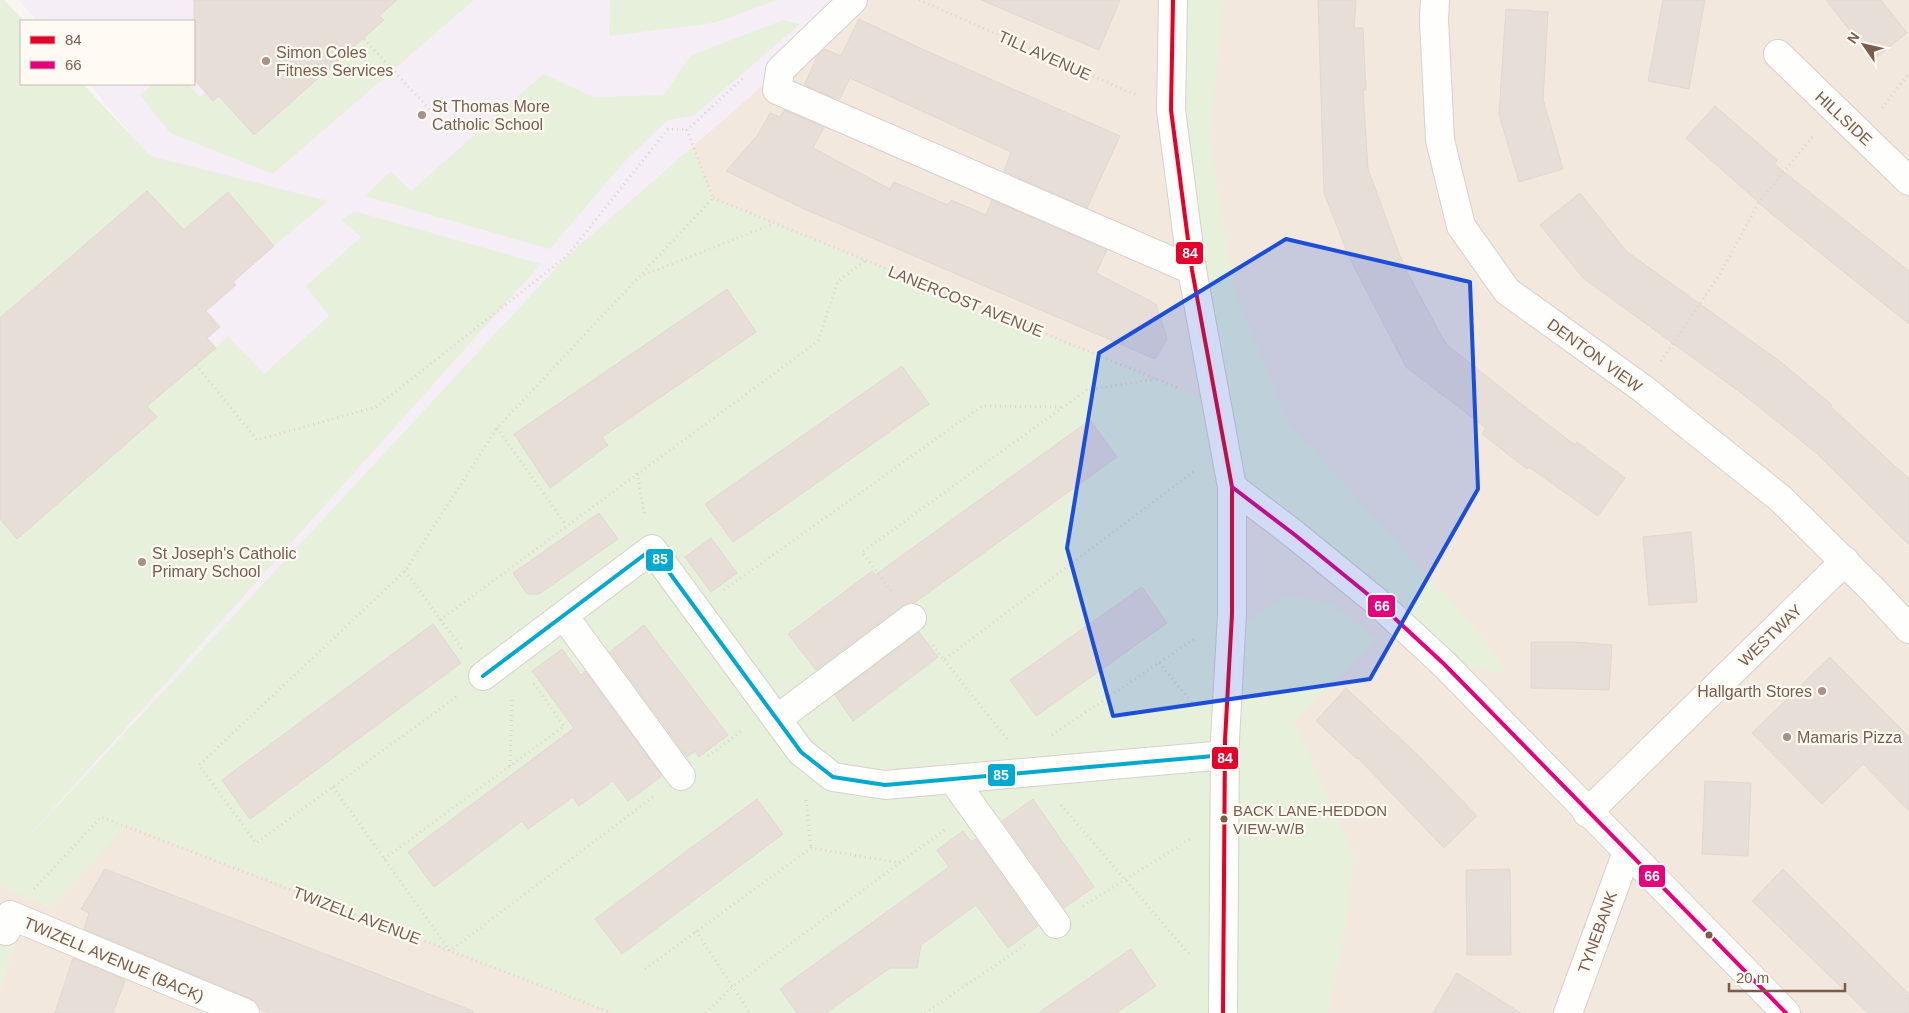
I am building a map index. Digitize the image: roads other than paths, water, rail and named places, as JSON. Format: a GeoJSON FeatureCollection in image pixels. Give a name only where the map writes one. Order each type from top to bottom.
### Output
{"type":"FeatureCollection","features":[{"type":"Feature","properties":{"kind":"street"},"geometry":{"type":"LineString","coordinates":[[853,0],[780,70],[777,90],[1192,270]]}},
{"type":"Feature","properties":{"kind":"street"},"geometry":{"type":"LineString","coordinates":[[1173,0],[1171,110],[1192,270],[1232,487],[1232,614],[1225,755],[1224,1004]]}},
{"type":"Feature","properties":{"kind":"street","name":"DENTON VIEW"},"geometry":{"type":"LineString","coordinates":[[1435,0],[1434,20],[1440,140],[1461,226],[1507,291],[1642,388],[1781,499],[1845,561],[1909,629]]}},
{"type":"Feature","properties":{"kind":"street","name":"HILLSIDE"},"geometry":{"type":"LineString","coordinates":[[1778,54],[1909,181]]}},
{"type":"Feature","properties":{"kind":"street"},"geometry":{"type":"LineString","coordinates":[[1232,487],[1376,601],[1444,664],[1786,1013]]}},
{"type":"Feature","properties":{"kind":"street"},"geometry":{"type":"LineString","coordinates":[[483,676],[652,549],[801,752],[833,777],[885,785],[954,781],[1027,763],[1225,755]]}},
{"type":"Feature","properties":{"kind":"street","name":"WESTWAY"},"geometry":{"type":"LineString","coordinates":[[1588,813],[1845,561]]}},
{"type":"Feature","properties":{"kind":"street"},"geometry":{"type":"LineString","coordinates":[[564,616],[681,776]]}},
{"type":"Feature","properties":{"kind":"street"},"geometry":{"type":"LineString","coordinates":[[773,715],[912,618]]}},
{"type":"Feature","properties":{"kind":"street"},"geometry":{"type":"LineString","coordinates":[[954,781],[1056,924]]}},
{"type":"Feature","properties":{"kind":"street","name":"TYNEBANK"},"geometry":{"type":"LineString","coordinates":[[1568,1013],[1627,852]]}},
{"type":"Feature","properties":{"kind":"street","name":"TWIZELL AVENUE (BACK)"},"geometry":{"type":"LineString","coordinates":[[8,923],[246,1013]]}},
{"type":"Feature","properties":{"kind":"place","name":"Simon Coles Fitness Services"},"geometry":{"type":"Point","coordinates":[266,61]}},
{"type":"Feature","properties":{"kind":"place","name":"St Thomas More Catholic School"},"geometry":{"type":"Point","coordinates":[422,115]}},
{"type":"Feature","properties":{"kind":"place","name":"St Joseph's Catholic Primary School"},"geometry":{"type":"Point","coordinates":[142,562]}},
{"type":"Feature","properties":{"kind":"place","name":"Hallgarth Stores"},"geometry":{"type":"Point","coordinates":[1822,691]}},
{"type":"Feature","properties":{"kind":"place","name":"Mamaris Pizza"},"geometry":{"type":"Point","coordinates":[1787,737]}},
{"type":"Feature","properties":{"kind":"place","name":"BACK LANE-HEDDON VIEW-W/B"},"geometry":{"type":"Point","coordinates":[1224,819]}}]}
